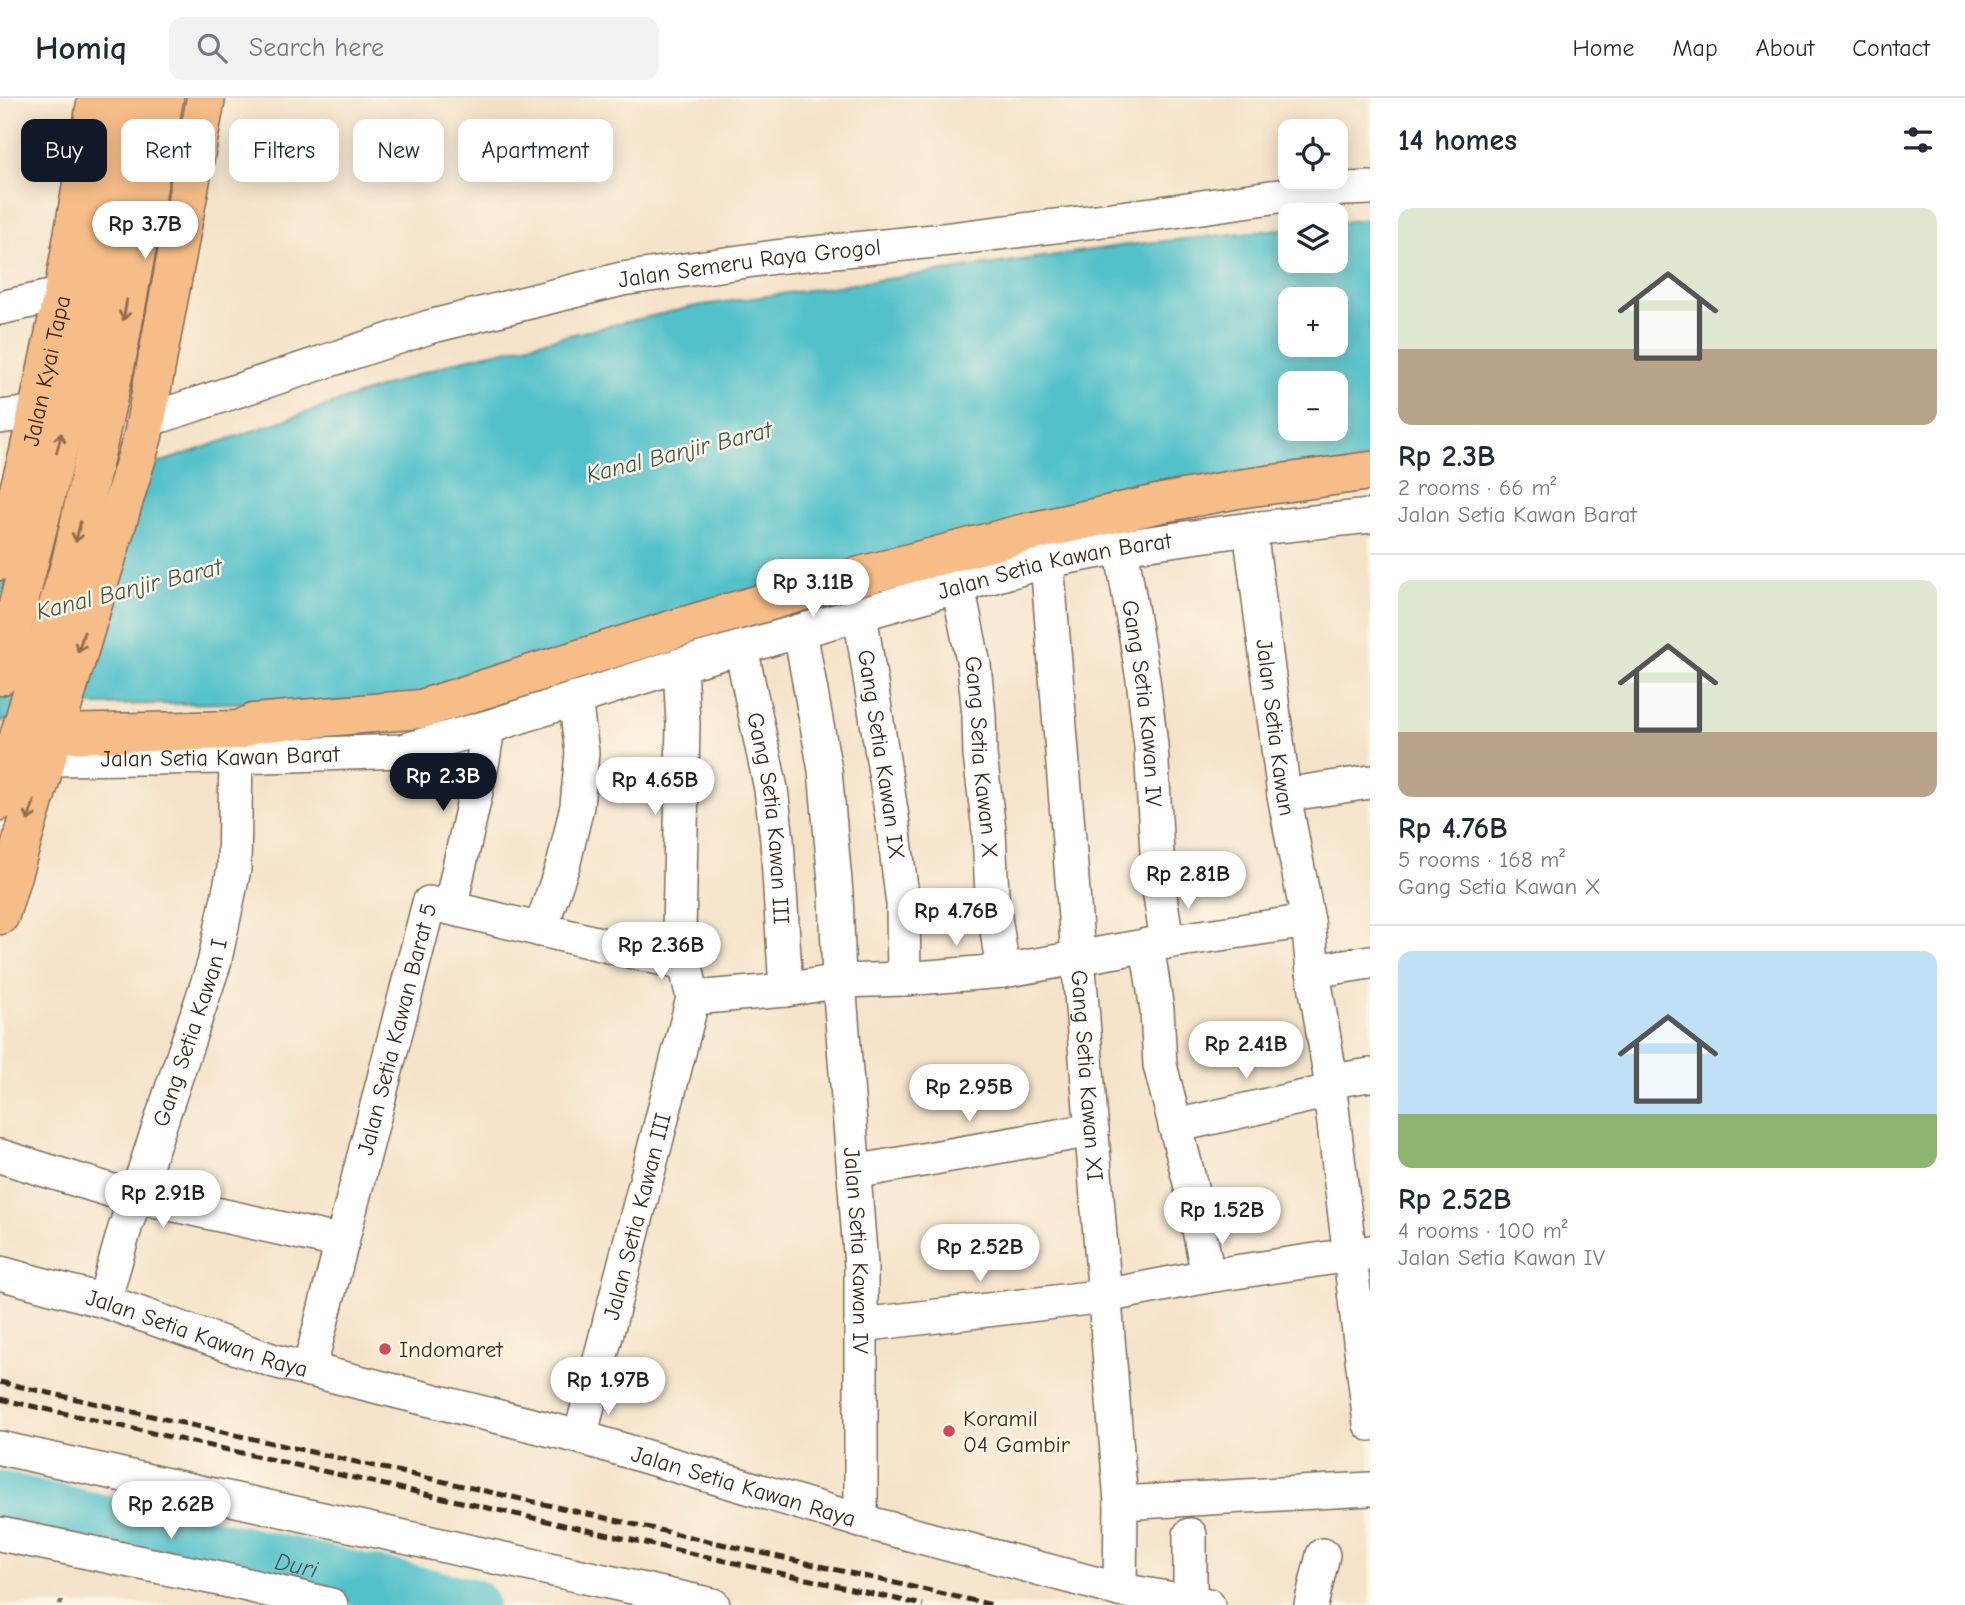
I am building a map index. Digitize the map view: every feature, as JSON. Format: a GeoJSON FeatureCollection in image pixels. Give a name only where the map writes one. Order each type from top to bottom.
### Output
{"type":"FeatureCollection","features":[{"type":"Feature","properties":{"kind":"main road","name":"Jalan Kyai Tapa"},"geometry":{"type":"LineString","coordinates":[[0,561],[17,467],[38,412],[64,294],[97,98]]}},
{"type":"Feature","properties":{"kind":"main road"},"geometry":{"type":"LineString","coordinates":[[0,676],[80,357],[129,98]]}},
{"type":"Feature","properties":{"kind":"main road"},"geometry":{"type":"LineString","coordinates":[[0,801],[71,562],[116,362],[164,98]]}},
{"type":"Feature","properties":{"kind":"main road"},"geometry":{"type":"LineString","coordinates":[[0,915],[145,427],[206,98]]}},
{"type":"Feature","properties":{"kind":"main road","name":"Jalan Setia Kawan Barat"},"geometry":{"type":"LineString","coordinates":[[54,733],[239,719],[254,723],[421,709],[755,605],[1025,533],[1225,491],[1370,471]]}},
{"type":"Feature","properties":{"kind":"street","name":"Jalan Semeru Raya Grogol"},"geometry":{"type":"LineString","coordinates":[[145,427],[429,327],[622,279],[775,257],[1160,214],[1320,190],[1370,188]]}},
{"type":"Feature","properties":{"kind":"street"},"geometry":{"type":"LineString","coordinates":[[0,308],[64,294]]}},
{"type":"Feature","properties":{"kind":"street"},"geometry":{"type":"LineString","coordinates":[[0,417],[38,412]]}},
{"type":"Feature","properties":{"kind":"street","name":"Jalan Setia Kawan Barat"},"geometry":{"type":"LineString","coordinates":[[54,733],[236,757],[402,751],[488,727],[680,665],[1047,561],[1121,547],[1250,529],[1370,516]]}},
{"type":"Feature","properties":{"kind":"street","name":"Jalan Setia Kawan"},"geometry":{"type":"LineString","coordinates":[[1250,529],[1284,795],[1308,920],[1330,1086],[1359,1253],[1370,1424]]}},
{"type":"Feature","properties":{"kind":"street","name":"Gang Setia Kawan IV"},"geometry":{"type":"LineString","coordinates":[[1121,547],[1151,746],[1159,889],[1157,1010],[1160,1065],[1189,1182],[1208,1276]]}},
{"type":"Feature","properties":{"kind":"street","name":"Gang Setia Kawan XI"},"geometry":{"type":"LineString","coordinates":[[1047,561],[1121,1503],[1120,1590]]}},
{"type":"Feature","properties":{"kind":"street","name":"Gang Setia Kawan X"},"geometry":{"type":"LineString","coordinates":[[958,586],[974,665],[992,896],[1003,971]]}},
{"type":"Feature","properties":{"kind":"street","name":"Gang Setia Kawan IX"},"geometry":{"type":"LineString","coordinates":[[860,614],[903,904],[904,979]]}},
{"type":"Feature","properties":{"kind":"street"},"geometry":{"type":"LineString","coordinates":[[800,631],[830,809],[839,981]]}},
{"type":"Feature","properties":{"kind":"street","name":"Gang Setia Kawan III"},"geometry":{"type":"LineString","coordinates":[[741,648],[771,789],[777,840],[786,990]]}},
{"type":"Feature","properties":{"kind":"street"},"geometry":{"type":"LineString","coordinates":[[680,665],[683,724],[679,936],[693,998],[786,990],[839,981],[1003,971],[1308,920]]}},
{"type":"Feature","properties":{"kind":"street"},"geometry":{"type":"LineString","coordinates":[[540,930],[564,862],[577,806],[582,753],[575,698]]}},
{"type":"Feature","properties":{"kind":"street"},"geometry":{"type":"LineString","coordinates":[[450,908],[488,727]]}},
{"type":"Feature","properties":{"kind":"street","name":"Gang Setia Kawan I"},"geometry":{"type":"LineString","coordinates":[[104,1301],[125,1228],[214,964],[234,869],[236,757]]}},
{"type":"Feature","properties":{"kind":"street"},"geometry":{"type":"LineString","coordinates":[[1284,795],[1370,782]]}},
{"type":"Feature","properties":{"kind":"street","name":"Jalan Setia Kawan Barat 5"},"geometry":{"type":"LineString","coordinates":[[309,1370],[429,903],[684,964]]}},
{"type":"Feature","properties":{"kind":"street"},"geometry":{"type":"LineString","coordinates":[[1313,971],[1370,962]]}},
{"type":"Feature","properties":{"kind":"street","name":"Jalan Setia Kawan IV"},"geometry":{"type":"LineString","coordinates":[[839,981],[860,1266],[861,1521]]}},
{"type":"Feature","properties":{"kind":"street","name":"Jalan Setia Kawan III"},"geometry":{"type":"LineString","coordinates":[[580,1437],[693,998]]}},
{"type":"Feature","properties":{"kind":"street"},"geometry":{"type":"LineString","coordinates":[[1175,1126],[1370,1075]]}},
{"type":"Feature","properties":{"kind":"street"},"geometry":{"type":"LineString","coordinates":[[855,1172],[1092,1130]]}},
{"type":"Feature","properties":{"kind":"street"},"geometry":{"type":"LineString","coordinates":[[0,1156],[136,1197],[342,1242]]}},
{"type":"Feature","properties":{"kind":"street"},"geometry":{"type":"LineString","coordinates":[[861,1325],[1105,1296],[1208,1276],[1359,1253]]}},
{"type":"Feature","properties":{"kind":"street","name":"Jalan Setia Kawan Raya"},"geometry":{"type":"LineString","coordinates":[[0,1273],[104,1301],[274,1362],[580,1437],[861,1521],[1120,1590],[1199,1603]]}},
{"type":"Feature","properties":{"kind":"street"},"geometry":{"type":"LineString","coordinates":[[0,1448],[713,1605]]}},
{"type":"Feature","properties":{"kind":"street"},"geometry":{"type":"LineString","coordinates":[[1121,1503],[1370,1489]]}},
{"type":"Feature","properties":{"kind":"street"},"geometry":{"type":"LineString","coordinates":[[0,1534],[237,1594],[331,1605]]}},
{"type":"Feature","properties":{"kind":"street"},"geometry":{"type":"LineString","coordinates":[[1190,1535],[1199,1603]]}},
{"type":"Feature","properties":{"kind":"street"},"geometry":{"type":"LineString","coordinates":[[1311,1605],[1323,1555]]}},
{"type":"Feature","properties":{"kind":"water","name":"Kanal Banjir Barat"},"geometry":{"type":"Polygon","coordinates":[[[1370,219],[1370,458],[399,701],[90,705],[0,722],[0,505],[156,464],[457,361],[696,306],[1127,245],[1278,229],[1278,273],[1348,273],[1348,222],[1370,219]]]}},
{"type":"Feature","properties":{"kind":"waterway","name":"Duri"},"geometry":{"type":"LineString","coordinates":[[0,1498],[471,1605]]}},
{"type":"Feature","properties":{"kind":"railway"},"geometry":{"type":"LineString","coordinates":[[0,1382],[993,1605]]}},
{"type":"Feature","properties":{"kind":"railway"},"geometry":{"type":"LineString","coordinates":[[0,1399],[923,1605]]}},
{"type":"Feature","properties":{"kind":"place","name":"Indomaret"},"geometry":{"type":"Point","coordinates":[385,1349]}},
{"type":"Feature","properties":{"kind":"place","name":"Koramil 04 Gambir"},"geometry":{"type":"Point","coordinates":[949,1431]}}]}
